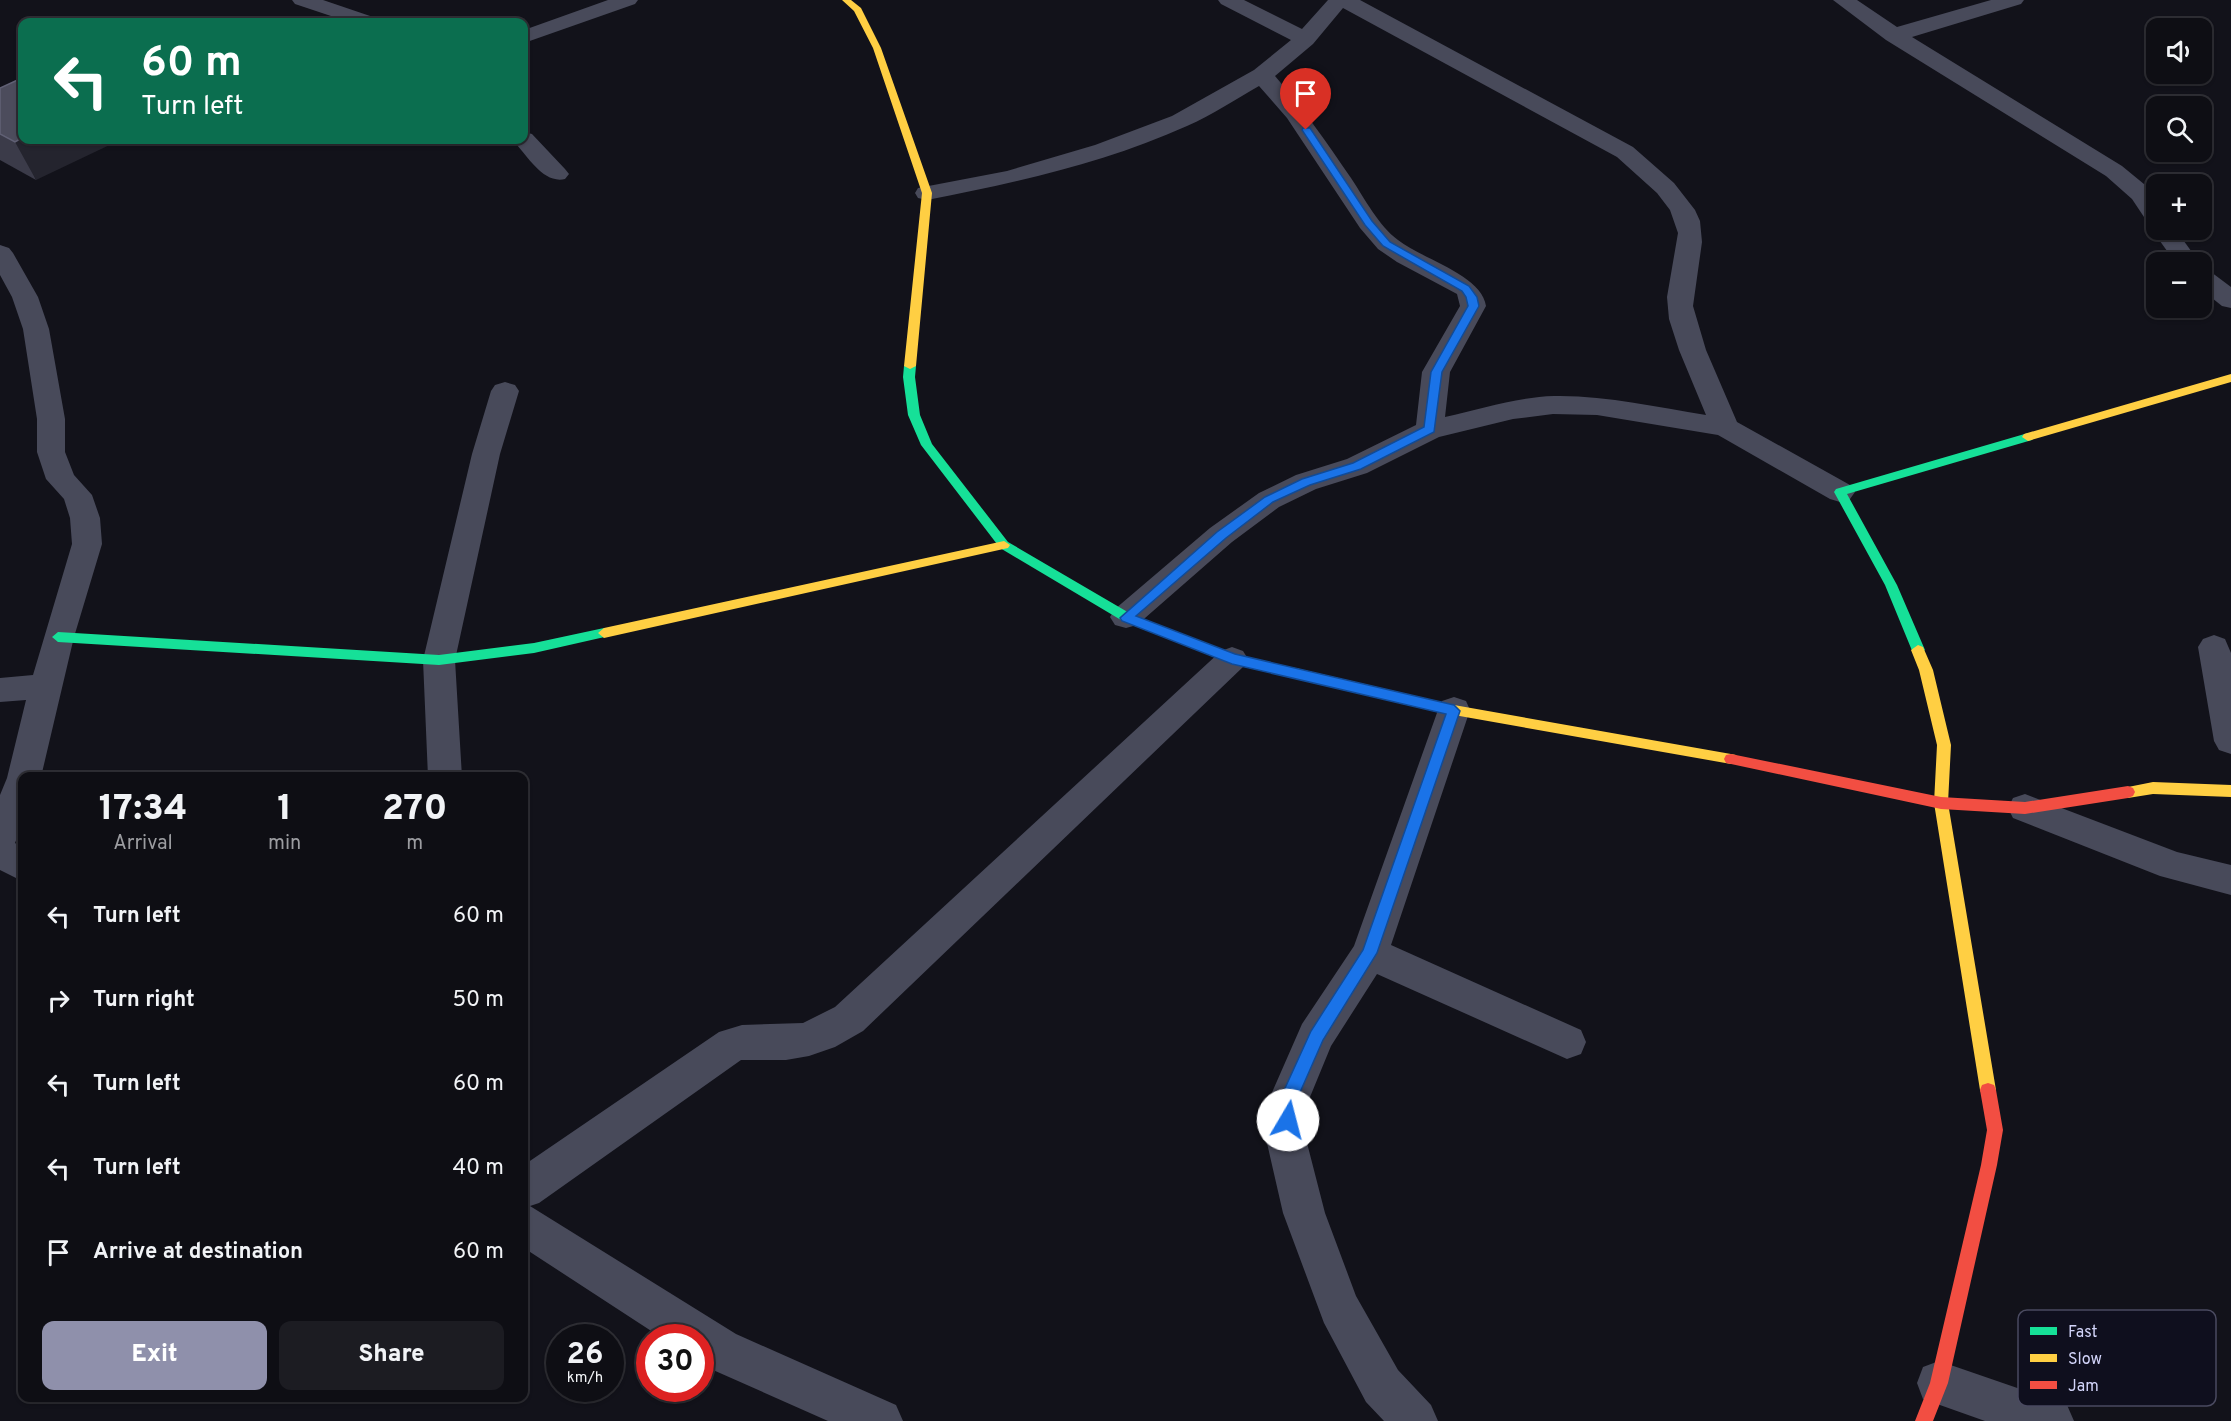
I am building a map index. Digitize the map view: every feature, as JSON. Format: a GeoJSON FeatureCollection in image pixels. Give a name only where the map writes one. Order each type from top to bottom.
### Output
{"type":"FeatureCollection","features":[{"type":"Feature","properties":{"kind":"street"},"geometry":{"type":"LineString","coordinates":[[302,0],[357,18]]}},
{"type":"Feature","properties":{"kind":"street"},"geometry":{"type":"LineString","coordinates":[[528,37],[628,0]]}},
{"type":"Feature","properties":{"kind":"street"},"geometry":{"type":"LineString","coordinates":[[846,0],[858,10],[877,48],[927,193],[909,377],[914,415],[927,445],[1004,545],[1126,618],[1232,659],[1454,711],[1695,751],[1941,802],[2025,807],[2153,788],[2231,791]]}},
{"type":"Feature","properties":{"kind":"street"},"geometry":{"type":"LineString","coordinates":[[1228,0],[1305,39]]}},
{"type":"Feature","properties":{"kind":"street"},"geometry":{"type":"LineString","coordinates":[[927,193],[1011,177],[1103,150],[1180,121],[1262,75],[1305,39],[1339,0]]}},
{"type":"Feature","properties":{"kind":"street"},"geometry":{"type":"LineString","coordinates":[[1344,0],[1625,152],[1658,180],[1681,206],[1690,231],[1680,305],[1687,331],[1725,427]]}},
{"type":"Feature","properties":{"kind":"street"},"geometry":{"type":"LineString","coordinates":[[1843,0],[1894,35],[2114,171],[2141,194],[2146,202]]}},
{"type":"Feature","properties":{"kind":"street"},"geometry":{"type":"LineString","coordinates":[[1894,35],[2014,0]]}},
{"type":"Feature","properties":{"kind":"street"},"geometry":{"type":"LineString","coordinates":[[1262,75],[1296,114],[1369,223],[1387,244],[1466,289],[1472,297],[1473,306],[1436,372],[1430,429]]}},
{"type":"Feature","properties":{"kind":"street"},"geometry":{"type":"LineString","coordinates":[[528,143],[557,174]]}},
{"type":"Feature","properties":{"kind":"street"},"geometry":{"type":"LineString","coordinates":[[0,253],[26,297],[36,329],[51,419],[51,452],[61,479],[77,495],[85,518],[87,544],[58,637],[25,772]]}},
{"type":"Feature","properties":{"kind":"street"},"geometry":{"type":"LineString","coordinates":[[2212,286],[2231,300]]}},
{"type":"Feature","properties":{"kind":"street"},"geometry":{"type":"LineString","coordinates":[[1840,492],[2231,378]]}},
{"type":"Feature","properties":{"kind":"street"},"geometry":{"type":"LineString","coordinates":[[445,772],[439,660],[486,454],[505,391]]}},
{"type":"Feature","properties":{"kind":"street"},"geometry":{"type":"LineString","coordinates":[[1126,618],[1221,535],[1269,500],[1306,482],[1357,466],[1430,429],[1513,410],[1553,405],[1597,406],[1725,427],[1840,492],[1891,585],[1926,670],[1944,745],[1941,802],[1995,1130],[1989,1165],[1931,1402],[2051,1421]]}},
{"type":"Feature","properties":{"kind":"street"},"geometry":{"type":"LineString","coordinates":[[58,637],[439,660],[534,648],[1004,545]]}},
{"type":"Feature","properties":{"kind":"street"},"geometry":{"type":"LineString","coordinates":[[2214,647],[2231,741]]}},
{"type":"Feature","properties":{"kind":"street"},"geometry":{"type":"LineString","coordinates":[[528,1186],[733,1044],[751,1041],[801,1041],[826,1033],[849,1019],[1232,659]]}},
{"type":"Feature","properties":{"kind":"street"},"geometry":{"type":"LineString","coordinates":[[0,690],[46,686]]}},
{"type":"Feature","properties":{"kind":"street"},"geometry":{"type":"LineString","coordinates":[[1415,1421],[1382,1386],[1339,1308],[1304,1213],[1287,1143],[1290,1097],[1316,1036],[1370,953],[1454,711]]}},
{"type":"Feature","properties":{"kind":"street"},"geometry":{"type":"LineString","coordinates":[[0,839],[18,793]]}},
{"type":"Feature","properties":{"kind":"street"},"geometry":{"type":"LineString","coordinates":[[2025,807],[2174,866],[2231,880]]}},
{"type":"Feature","properties":{"kind":"street"},"geometry":{"type":"LineString","coordinates":[[0,852],[18,863]]}},
{"type":"Feature","properties":{"kind":"street"},"geometry":{"type":"LineString","coordinates":[[1370,953],[1567,1042]]}},
{"type":"Feature","properties":{"kind":"street"},"geometry":{"type":"LineString","coordinates":[[528,1227],[720,1350],[880,1421]]}},
{"type":"Feature","properties":{"kind":"building"},"geometry":{"type":"Polygon","coordinates":[[[18,80],[18,140],[15,142],[0,134],[0,88],[18,80]]]}},
{"type":"Feature","properties":{"kind":"traffic: fast"},"geometry":{"type":"LineString","coordinates":[[910,366],[909,377],[914,415],[927,445],[1004,545],[1126,617],[1232,659],[1295,673]]}},
{"type":"Feature","properties":{"kind":"traffic: fast"},"geometry":{"type":"LineString","coordinates":[[1918,650],[1891,585],[1840,492],[2028,437]]}},
{"type":"Feature","properties":{"kind":"traffic: fast"},"geometry":{"type":"LineString","coordinates":[[58,637],[439,660],[534,648],[604,633]]}},
{"type":"Feature","properties":{"kind":"traffic: slow"},"geometry":{"type":"LineString","coordinates":[[846,0],[858,10],[877,48],[927,193],[910,366]]}},
{"type":"Feature","properties":{"kind":"traffic: slow"},"geometry":{"type":"LineString","coordinates":[[2028,437],[2231,378]]}},
{"type":"Feature","properties":{"kind":"traffic: slow"},"geometry":{"type":"LineString","coordinates":[[604,633],[1004,545]]}},
{"type":"Feature","properties":{"kind":"traffic: slow"},"geometry":{"type":"LineString","coordinates":[[1918,650],[1926,670],[1944,745],[1941,803],[1988,1090]]}},
{"type":"Feature","properties":{"kind":"traffic: slow"},"geometry":{"type":"LineString","coordinates":[[1295,673],[1454,710],[1731,759]]}},
{"type":"Feature","properties":{"kind":"traffic: slow"},"geometry":{"type":"LineString","coordinates":[[2128,792],[2153,788],[2231,791]]}},
{"type":"Feature","properties":{"kind":"traffic: jam"},"geometry":{"type":"LineString","coordinates":[[1731,759],[1941,803],[2025,808],[2128,792]]}},
{"type":"Feature","properties":{"kind":"traffic: jam"},"geometry":{"type":"LineString","coordinates":[[1924,1421],[1939,1383],[1989,1165],[1995,1130],[1988,1090]]}},
{"type":"Feature","properties":{"kind":"route"},"geometry":{"type":"LineString","coordinates":[[1288,1120],[1290,1097],[1316,1036],[1370,953],[1454,711],[1232,659],[1126,618],[1221,535],[1269,500],[1306,482],[1357,466],[1389,452],[1430,429],[1436,372],[1458,337],[1473,306],[1472,297],[1466,289],[1406,257],[1387,244],[1369,223],[1306,130]]}}]}
